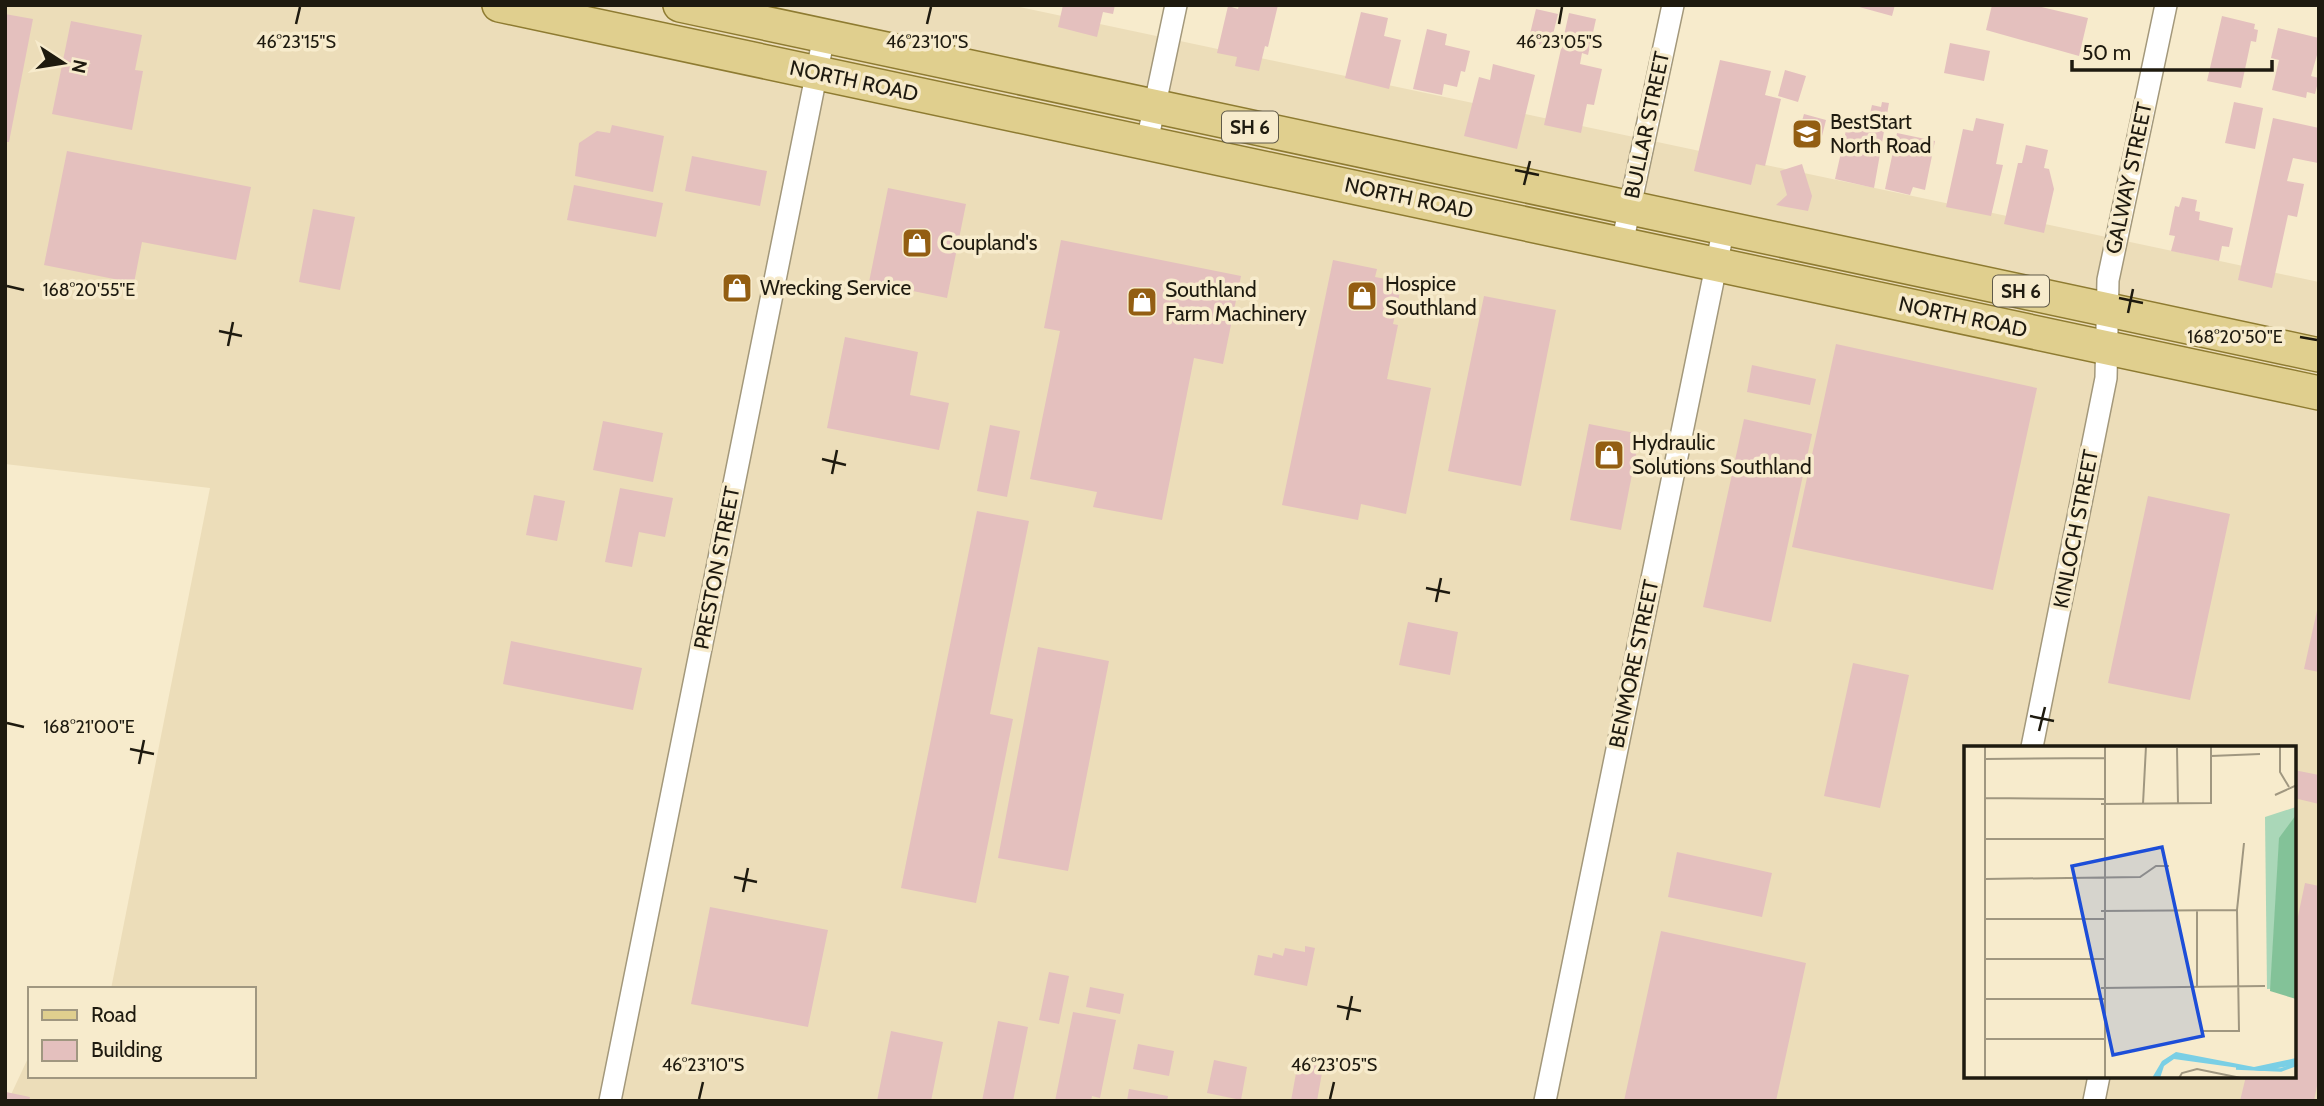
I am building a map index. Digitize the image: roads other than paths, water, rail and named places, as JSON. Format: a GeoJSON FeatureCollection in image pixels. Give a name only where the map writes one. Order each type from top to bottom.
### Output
{"type":"FeatureCollection","features":[{"type":"Feature","properties":{"kind":"main road","name":"NORTH ROAD"},"geometry":{"type":"LineString","coordinates":[[499,5],[2319,393]]}},
{"type":"Feature","properties":{"kind":"main road","name":"NORTH ROAD"},"geometry":{"type":"LineString","coordinates":[[684,6],[2319,355]]}},
{"type":"Feature","properties":{"kind":"street"},"geometry":{"type":"LineString","coordinates":[[1147,142],[1176,5]]}},
{"type":"Feature","properties":{"kind":"street","name":"BULLAR STREET"},"geometry":{"type":"LineString","coordinates":[[1622,244],[1673,5]]}},
{"type":"Feature","properties":{"kind":"street","name":"GALWAY STREET"},"geometry":{"type":"LineString","coordinates":[[2106,310],[2108,281],[2166,5]]}},
{"type":"Feature","properties":{"kind":"street"},"geometry":{"type":"LineString","coordinates":[[678,43],[684,6]]}},
{"type":"Feature","properties":{"kind":"street","name":"PRESTON STREET"},"geometry":{"type":"LineString","coordinates":[[610,1101],[824,36]]}},
{"type":"Feature","properties":{"kind":"street","name":"BENMORE STREET"},"geometry":{"type":"LineString","coordinates":[[1545,1101],[1724,228]]}},
{"type":"Feature","properties":{"kind":"street","name":"KINLOCH STREET"},"geometry":{"type":"LineString","coordinates":[[2032,746],[2106,378],[2106,310]]}},
{"type":"Feature","properties":{"kind":"street"},"geometry":{"type":"LineString","coordinates":[[2094,1101],[2099,1078]]}},
{"type":"Feature","properties":{"kind":"place","name":"BestStart North Road"},"geometry":{"type":"Point","coordinates":[1807,134]}},
{"type":"Feature","properties":{"kind":"place","name":"Coupland's"},"geometry":{"type":"Point","coordinates":[917,243]}},
{"type":"Feature","properties":{"kind":"place","name":"Wrecking Service"},"geometry":{"type":"Point","coordinates":[737,288]}},
{"type":"Feature","properties":{"kind":"place","name":"Hospice Southland"},"geometry":{"type":"Point","coordinates":[1362,296]}},
{"type":"Feature","properties":{"kind":"place","name":"Southland Farm Machinery"},"geometry":{"type":"Point","coordinates":[1142,302]}},
{"type":"Feature","properties":{"kind":"place","name":"Hydraulic Solutions Southland"},"geometry":{"type":"Point","coordinates":[1609,455]}}]}
